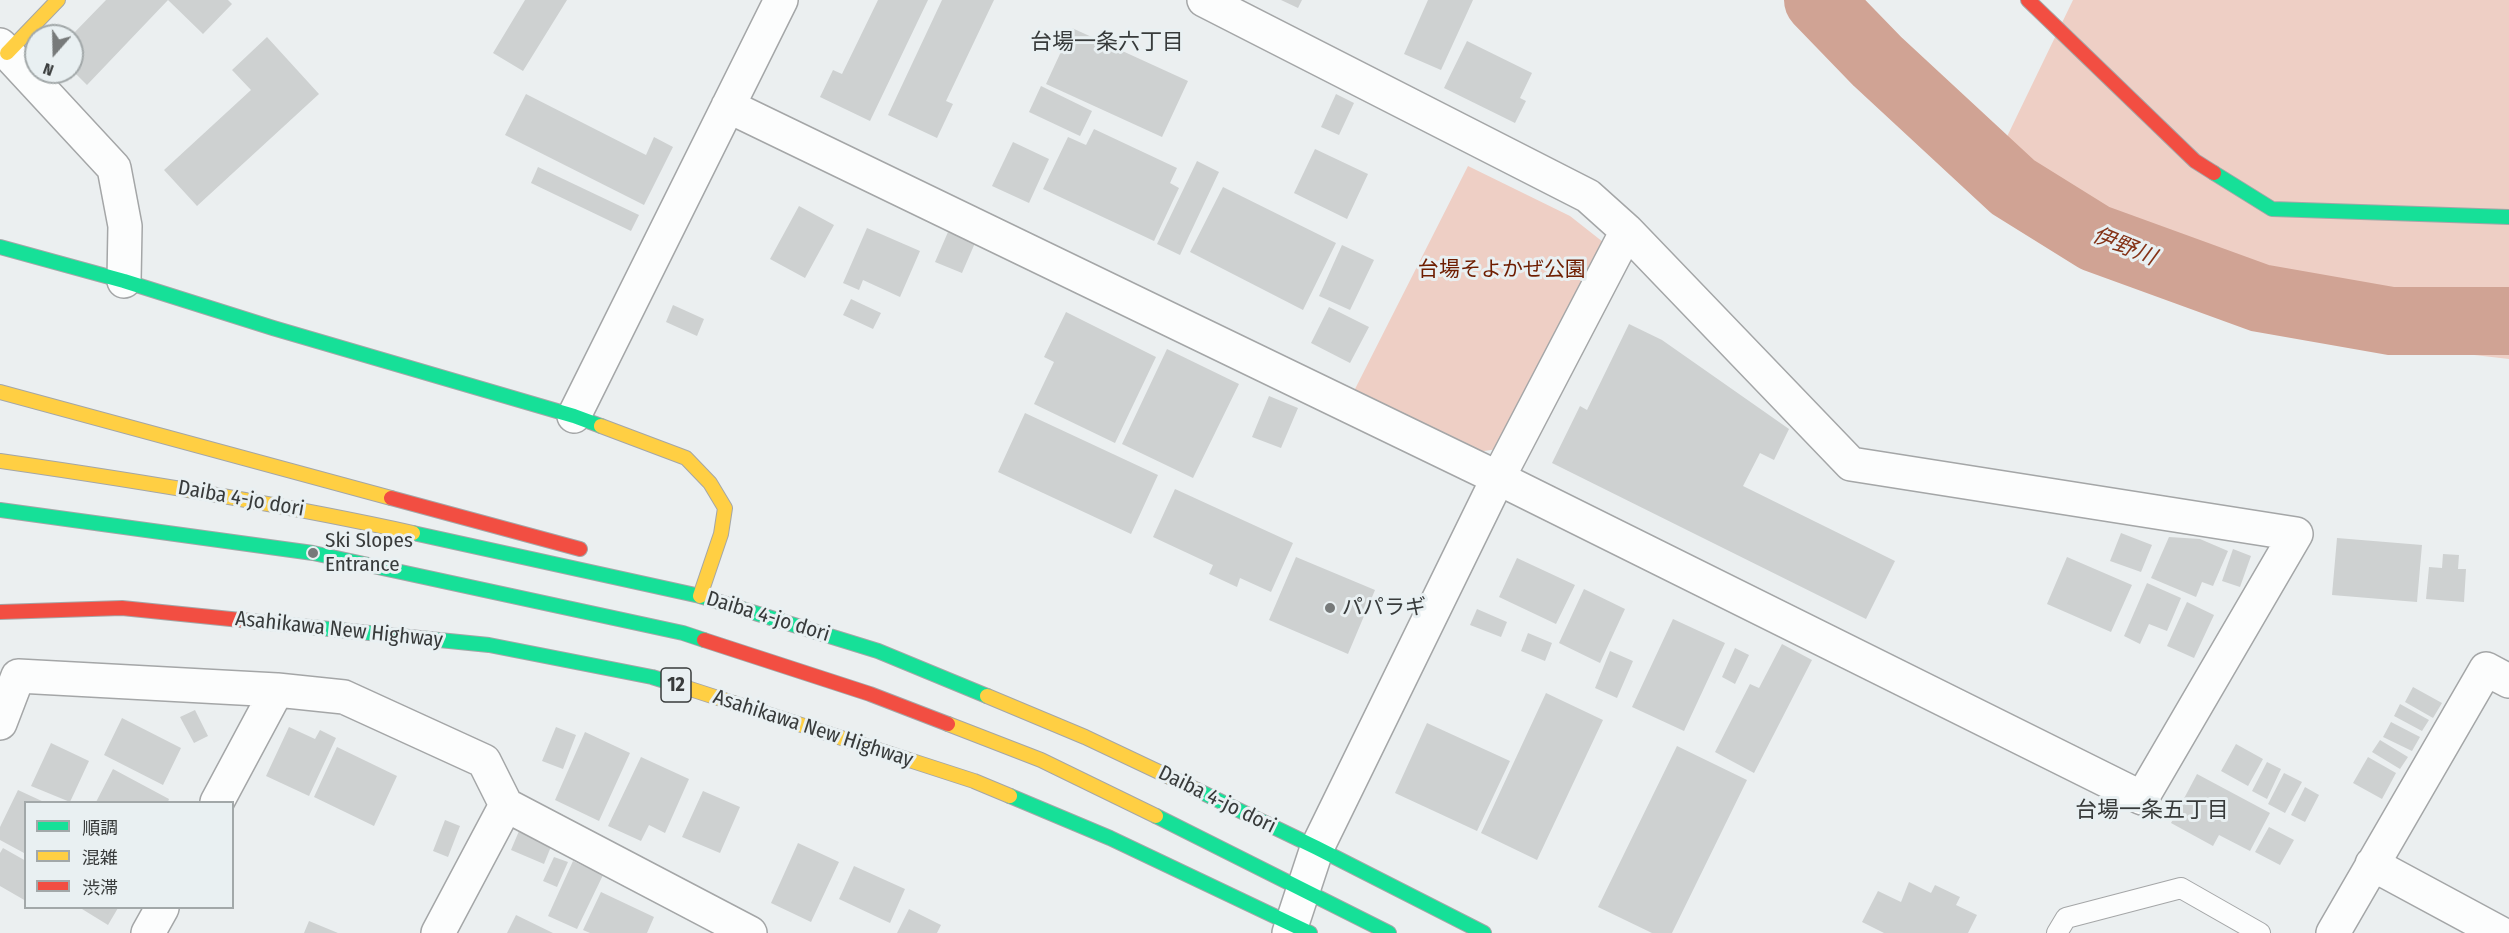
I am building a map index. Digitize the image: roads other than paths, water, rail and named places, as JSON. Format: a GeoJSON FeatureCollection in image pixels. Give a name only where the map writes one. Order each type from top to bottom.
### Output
{"type":"FeatureCollection","features":[{"type":"Feature","properties":{"kind":"main road"},"geometry":{"type":"LineString","coordinates":[[4,49],[58,0]]}},
{"type":"Feature","properties":{"kind":"main road"},"geometry":{"type":"LineString","coordinates":[[2028,0],[2195,161],[2272,209],[2509,217]]}},
{"type":"Feature","properties":{"kind":"main road"},"geometry":{"type":"LineString","coordinates":[[0,247],[124,281],[273,328],[574,416],[686,458],[710,483],[725,508],[721,534],[698,601],[637,567]]}},
{"type":"Feature","properties":{"kind":"main road"},"geometry":{"type":"LineString","coordinates":[[0,392],[592,552]]}},
{"type":"Feature","properties":{"kind":"main road","name":"Daiba 4-jo dori"},"geometry":{"type":"LineString","coordinates":[[0,461],[161,484],[322,513],[698,601],[878,651],[1085,736],[1317,848],[1484,933]]}},
{"type":"Feature","properties":{"kind":"main road","name":"Daiba 4-jo dori"},"geometry":{"type":"LineString","coordinates":[[0,510],[313,552],[683,633],[870,694],[1041,759],[1389,933]]}},
{"type":"Feature","properties":{"kind":"main road","name":"Asahikawa New Highway"},"geometry":{"type":"LineString","coordinates":[[0,612],[122,608],[489,645],[655,673],[974,781],[1110,838],[1298,930]]}},
{"type":"Feature","properties":{"kind":"street"},"geometry":{"type":"LineString","coordinates":[[574,416],[781,0]]}},
{"type":"Feature","properties":{"kind":"street"},"geometry":{"type":"LineString","coordinates":[[728,106],[1498,478],[2142,798],[2296,534],[1851,464],[1627,231],[1588,196],[1204,0]]}},
{"type":"Feature","properties":{"kind":"street"},"geometry":{"type":"LineString","coordinates":[[4,49],[114,168],[125,226],[124,281]]}},
{"type":"Feature","properties":{"kind":"street"},"geometry":{"type":"LineString","coordinates":[[1298,930],[1303,888],[1317,848],[1498,478],[1627,231]]}},
{"type":"Feature","properties":{"kind":"street"},"geometry":{"type":"LineString","coordinates":[[2333,933],[2486,669],[2509,681]]}},
{"type":"Feature","properties":{"kind":"street"},"geometry":{"type":"LineString","coordinates":[[0,723],[18,676],[277,690],[344,697],[484,761],[506,805],[732,929]]}},
{"type":"Feature","properties":{"kind":"street"},"geometry":{"type":"LineString","coordinates":[[218,801],[277,690]]}},
{"type":"Feature","properties":{"kind":"street"},"geometry":{"type":"LineString","coordinates":[[438,933],[506,805]]}},
{"type":"Feature","properties":{"kind":"street"},"geometry":{"type":"LineString","coordinates":[[2372,864],[2500,933]]}},
{"type":"Feature","properties":{"kind":"street"},"geometry":{"type":"LineString","coordinates":[[148,933],[161,909]]}},
{"type":"Feature","properties":{"kind":"lane"},"geometry":{"type":"LineString","coordinates":[[2057,933],[2066,918],[2181,888],[2260,933]]}},
{"type":"Feature","properties":{"kind":"waterway","name":"伊野川"},"geometry":{"type":"LineString","coordinates":[[1818,0],[1877,61],[2013,187],[2095,238],[2260,298],[2391,321],[2509,321]]}},
{"type":"Feature","properties":{"kind":"place","name":"Ski Slopes Entrance"},"geometry":{"type":"Point","coordinates":[313,553]}},
{"type":"Feature","properties":{"kind":"place","name":"パパラギ"},"geometry":{"type":"Point","coordinates":[1330,608]}},
{"type":"Feature","properties":{"kind":"district","name":"台場一条六丁目"},"geometry":{"type":"Point","coordinates":[1107,43]}},
{"type":"Feature","properties":{"kind":"district","name":"台場一条五丁目"},"geometry":{"type":"Point","coordinates":[2152,811]}},
{"type":"Feature","properties":{"kind":"park label","name":"台場そよかぜ公園"},"geometry":{"type":"Point","coordinates":[1502,270]}}]}
